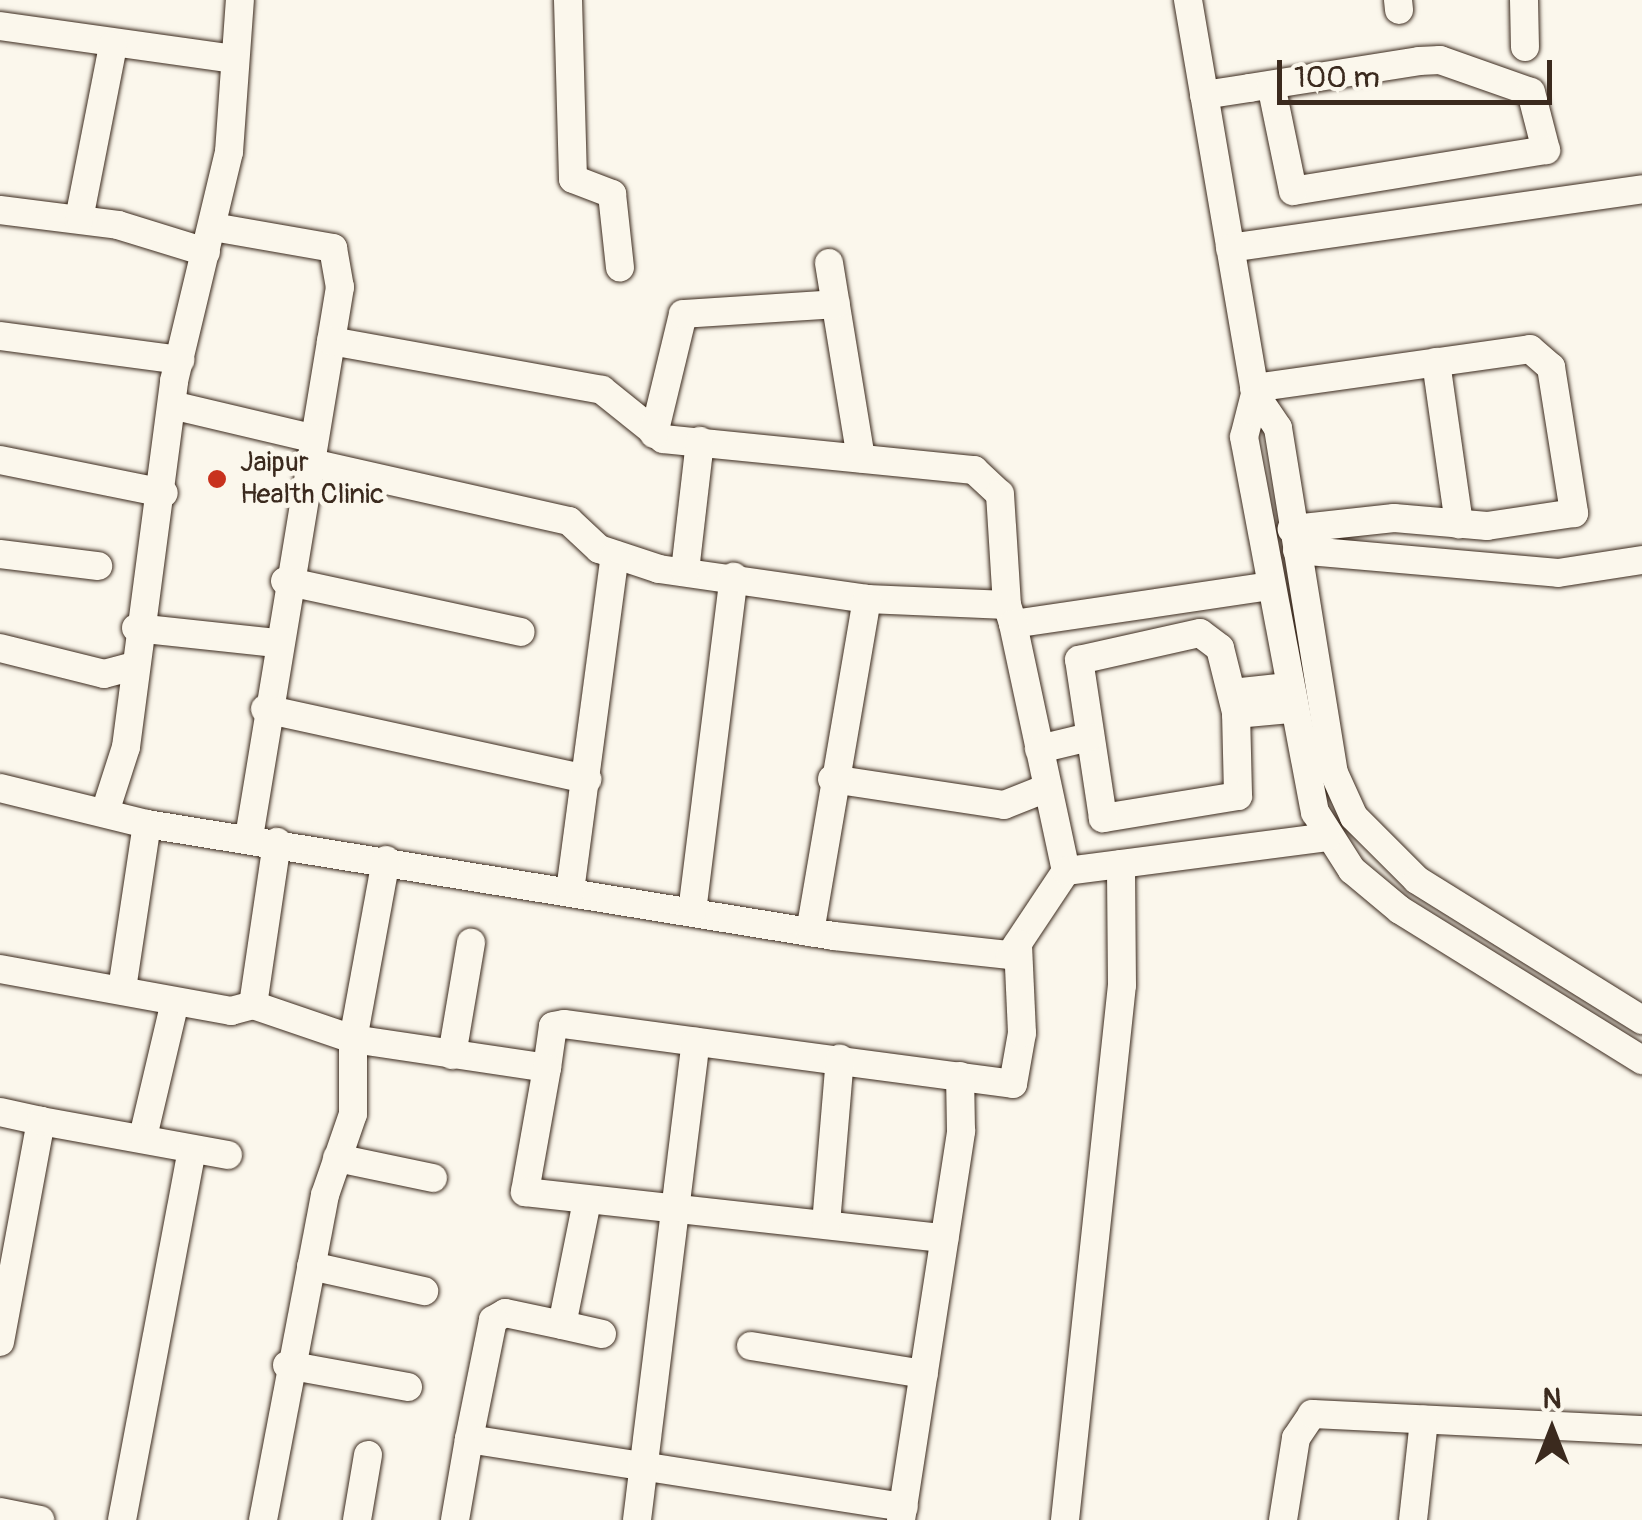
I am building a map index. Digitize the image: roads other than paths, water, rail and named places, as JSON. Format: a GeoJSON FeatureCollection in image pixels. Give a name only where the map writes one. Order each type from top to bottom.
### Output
{"type":"FeatureCollection","features":[{"type":"Feature","properties":{"kind":"street"},"geometry":{"type":"LineString","coordinates":[[106,809],[126,747],[136,628],[164,493],[172,405],[210,240],[240,0]]}},
{"type":"Feature","properties":{"kind":"street"},"geometry":{"type":"LineString","coordinates":[[568,0],[574,184],[612,194],[620,268]]}},
{"type":"Feature","properties":{"kind":"street"},"geometry":{"type":"LineString","coordinates":[[1188,0],[1254,391],[1244,437],[1304,784],[1328,837],[1400,910],[1642,1060]]}},
{"type":"Feature","properties":{"kind":"street"},"geometry":{"type":"LineString","coordinates":[[1524,0],[1526,46]]}},
{"type":"Feature","properties":{"kind":"street"},"geometry":{"type":"LineString","coordinates":[[0,26],[112,45],[234,59]]}},
{"type":"Feature","properties":{"kind":"street"},"geometry":{"type":"LineString","coordinates":[[79,218],[112,45]]}},
{"type":"Feature","properties":{"kind":"street"},"geometry":{"type":"LineString","coordinates":[[1204,95],[1271,84],[1440,60],[1531,92],[1546,150],[1293,191],[1271,84]]}},
{"type":"Feature","properties":{"kind":"street"},"geometry":{"type":"LineString","coordinates":[[1230,248],[1642,189]]}},
{"type":"Feature","properties":{"kind":"street"},"geometry":{"type":"LineString","coordinates":[[0,210],[79,218],[210,240],[333,248],[340,288],[285,581],[266,709],[253,1005]]}},
{"type":"Feature","properties":{"kind":"street"},"geometry":{"type":"LineString","coordinates":[[830,262],[861,458]]}},
{"type":"Feature","properties":{"kind":"street"},"geometry":{"type":"LineString","coordinates":[[654,434],[683,314],[836,304]]}},
{"type":"Feature","properties":{"kind":"street"},"geometry":{"type":"LineString","coordinates":[[0,336],[180,360]]}},
{"type":"Feature","properties":{"kind":"street"},"geometry":{"type":"LineString","coordinates":[[0,788],[106,809],[147,824],[263,839],[810,932],[1010,955],[1066,871],[1010,614],[1000,494],[974,470],[654,434],[602,390],[330,341]]}},
{"type":"Feature","properties":{"kind":"street"},"geometry":{"type":"LineString","coordinates":[[1254,391],[1530,349],[1544,356],[1577,497],[1574,513],[1535,522],[1459,524],[1394,518],[1294,540]]}},
{"type":"Feature","properties":{"kind":"street"},"geometry":{"type":"LineString","coordinates":[[1436,362],[1459,524]]}},
{"type":"Feature","properties":{"kind":"street"},"geometry":{"type":"LineString","coordinates":[[1254,391],[1278,428],[1334,773],[1354,817],[1417,880],[1642,1020]]}},
{"type":"Feature","properties":{"kind":"street"},"geometry":{"type":"LineString","coordinates":[[172,405],[310,450],[569,522],[615,554],[685,571],[1010,614],[1270,586]]}},
{"type":"Feature","properties":{"kind":"street"},"geometry":{"type":"LineString","coordinates":[[685,571],[700,441]]}},
{"type":"Feature","properties":{"kind":"street"},"geometry":{"type":"LineString","coordinates":[[0,460],[164,493]]}},
{"type":"Feature","properties":{"kind":"street"},"geometry":{"type":"LineString","coordinates":[[1294,540],[1558,573],[1642,560]]}},
{"type":"Feature","properties":{"kind":"street"},"geometry":{"type":"LineString","coordinates":[[0,554],[98,566]]}},
{"type":"Feature","properties":{"kind":"street"},"geometry":{"type":"LineString","coordinates":[[570,892],[615,554]]}},
{"type":"Feature","properties":{"kind":"street"},"geometry":{"type":"LineString","coordinates":[[692,912],[734,576]]}},
{"type":"Feature","properties":{"kind":"street"},"geometry":{"type":"LineString","coordinates":[[285,581],[521,632]]}},
{"type":"Feature","properties":{"kind":"street"},"geometry":{"type":"LineString","coordinates":[[810,932],[832,778],[867,598]]}},
{"type":"Feature","properties":{"kind":"street"},"geometry":{"type":"LineString","coordinates":[[136,628],[276,643]]}},
{"type":"Feature","properties":{"kind":"street"},"geometry":{"type":"LineString","coordinates":[[1200,633],[1214,635],[1234,704],[1238,796],[1115,822],[1099,807],[1086,728],[1084,654],[1200,633]]}},
{"type":"Feature","properties":{"kind":"street"},"geometry":{"type":"LineString","coordinates":[[0,648],[104,674],[132,666]]}},
{"type":"Feature","properties":{"kind":"street"},"geometry":{"type":"LineString","coordinates":[[1234,704],[1288,698]]}},
{"type":"Feature","properties":{"kind":"street"},"geometry":{"type":"LineString","coordinates":[[266,709],[587,778]]}},
{"type":"Feature","properties":{"kind":"street"},"geometry":{"type":"LineString","coordinates":[[1037,739],[1086,728]]}},
{"type":"Feature","properties":{"kind":"street"},"geometry":{"type":"LineString","coordinates":[[832,778],[1004,805],[1046,788]]}},
{"type":"Feature","properties":{"kind":"street"},"geometry":{"type":"LineString","coordinates":[[122,990],[147,824]]}},
{"type":"Feature","properties":{"kind":"street"},"geometry":{"type":"LineString","coordinates":[[1066,871],[1328,837]]}},
{"type":"Feature","properties":{"kind":"street"},"geometry":{"type":"LineString","coordinates":[[262,1520],[287,1365],[337,1158],[352,1114],[352,1039],[386,860]]}},
{"type":"Feature","properties":{"kind":"street"},"geometry":{"type":"LineString","coordinates":[[1069,1520],[1122,985],[1121,864]]}},
{"type":"Feature","properties":{"kind":"street"},"geometry":{"type":"LineString","coordinates":[[452,1055],[471,943]]}},
{"type":"Feature","properties":{"kind":"street"},"geometry":{"type":"LineString","coordinates":[[944,1238],[676,1212],[525,1192],[556,1024],[1012,1084],[1022,1033],[1018,944]]}},
{"type":"Feature","properties":{"kind":"street"},"geometry":{"type":"LineString","coordinates":[[0,968],[231,1012],[253,1005],[352,1039],[547,1068]]}},
{"type":"Feature","properties":{"kind":"street"},"geometry":{"type":"LineString","coordinates":[[143,1137],[175,1002]]}},
{"type":"Feature","properties":{"kind":"street"},"geometry":{"type":"LineString","coordinates":[[637,1520],[648,1471],[696,1042]]}},
{"type":"Feature","properties":{"kind":"street"},"geometry":{"type":"LineString","coordinates":[[826,1224],[840,1060]]}},
{"type":"Feature","properties":{"kind":"street"},"geometry":{"type":"LineString","coordinates":[[469,1439],[902,1514],[944,1238],[960,1076]]}},
{"type":"Feature","properties":{"kind":"street"},"geometry":{"type":"LineString","coordinates":[[0,1112],[228,1155]]}},
{"type":"Feature","properties":{"kind":"street"},"geometry":{"type":"LineString","coordinates":[[0,1342],[40,1121]]}},
{"type":"Feature","properties":{"kind":"street"},"geometry":{"type":"LineString","coordinates":[[122,1520],[192,1150]]}},
{"type":"Feature","properties":{"kind":"street"},"geometry":{"type":"LineString","coordinates":[[337,1158],[433,1178]]}},
{"type":"Feature","properties":{"kind":"street"},"geometry":{"type":"LineString","coordinates":[[562,1326],[587,1201]]}},
{"type":"Feature","properties":{"kind":"street"},"geometry":{"type":"LineString","coordinates":[[311,1266],[424,1291]]}},
{"type":"Feature","properties":{"kind":"street"},"geometry":{"type":"LineString","coordinates":[[455,1520],[493,1320],[505,1312],[602,1334]]}},
{"type":"Feature","properties":{"kind":"street"},"geometry":{"type":"LineString","coordinates":[[751,1346],[924,1374]]}},
{"type":"Feature","properties":{"kind":"street"},"geometry":{"type":"LineString","coordinates":[[287,1365],[408,1388]]}},
{"type":"Feature","properties":{"kind":"street"},"geometry":{"type":"LineString","coordinates":[[1283,1520],[1296,1438],[1312,1414],[1642,1430]]}},
{"type":"Feature","properties":{"kind":"street"},"geometry":{"type":"LineString","coordinates":[[1413,1520],[1424,1420]]}},
{"type":"Feature","properties":{"kind":"street"},"geometry":{"type":"LineString","coordinates":[[358,1520],[368,1455]]}},
{"type":"Feature","properties":{"kind":"street"},"geometry":{"type":"LineString","coordinates":[[1,1520],[1,1512],[40,1520]]}},
{"type":"Feature","properties":{"kind":"place","name":"Jaipur Health Clinic"},"geometry":{"type":"Point","coordinates":[217,479]}}]}
